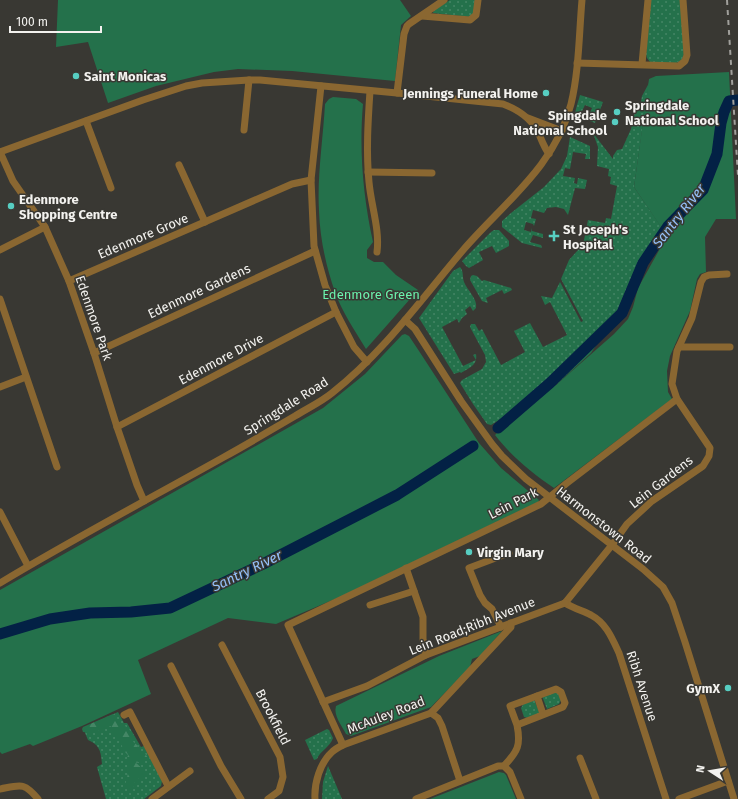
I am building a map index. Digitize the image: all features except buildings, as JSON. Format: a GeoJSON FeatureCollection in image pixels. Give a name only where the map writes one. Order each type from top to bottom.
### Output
{"type":"FeatureCollection","features":[{"type":"Feature","properties":{"kind":"street"},"geometry":{"type":"LineString","coordinates":[[397,92],[404,34],[407,26],[444,0]]}},
{"type":"Feature","properties":{"kind":"street"},"geometry":{"type":"LineString","coordinates":[[422,16],[470,20],[476,15],[478,0]]}},
{"type":"Feature","properties":{"kind":"street","name":"Springdale Road"},"geometry":{"type":"LineString","coordinates":[[0,583],[260,437],[319,402],[332,393],[367,362],[405,320],[466,247],[524,187],[549,154],[562,130],[571,104],[577,63],[582,0]]}},
{"type":"Feature","properties":{"kind":"street"},"geometry":{"type":"LineString","coordinates":[[642,64],[648,0]]}},
{"type":"Feature","properties":{"kind":"street"},"geometry":{"type":"LineString","coordinates":[[577,63],[679,66],[685,61],[687,55],[683,0]]}},
{"type":"Feature","properties":{"kind":"street"},"geometry":{"type":"LineString","coordinates":[[0,152],[186,86],[202,83],[249,80],[397,92],[503,104],[527,118],[562,130]]}},
{"type":"Feature","properties":{"kind":"street"},"geometry":{"type":"LineString","coordinates":[[244,130],[249,80]]}},
{"type":"Feature","properties":{"kind":"street"},"geometry":{"type":"LineString","coordinates":[[321,86],[311,180],[315,250],[325,285],[336,312],[354,347],[367,362]]}},
{"type":"Feature","properties":{"kind":"street"},"geometry":{"type":"LineString","coordinates":[[370,91],[367,159],[372,209],[378,241],[377,252]]}},
{"type":"Feature","properties":{"kind":"street"},"geometry":{"type":"LineString","coordinates":[[527,118],[540,136],[544,147],[549,154]]}},
{"type":"Feature","properties":{"kind":"street"},"geometry":{"type":"LineString","coordinates":[[86,121],[111,188]]}},
{"type":"Feature","properties":{"kind":"street"},"geometry":{"type":"LineString","coordinates":[[540,136],[546,124]]}},
{"type":"Feature","properties":{"kind":"street","name":"Edenmore Park"},"geometry":{"type":"LineString","coordinates":[[0,152],[14,181],[45,227],[69,281],[94,353],[117,427],[144,501]]}},
{"type":"Feature","properties":{"kind":"street","name":"Edenmore Grove"},"geometry":{"type":"LineString","coordinates":[[179,165],[205,222]]}},
{"type":"Feature","properties":{"kind":"street"},"geometry":{"type":"LineString","coordinates":[[368,172],[432,173]]}},
{"type":"Feature","properties":{"kind":"street","name":"Edenmore Grove"},"geometry":{"type":"LineString","coordinates":[[69,281],[292,184],[311,180]]}},
{"type":"Feature","properties":{"kind":"street"},"geometry":{"type":"LineString","coordinates":[[0,250],[45,227]]}},
{"type":"Feature","properties":{"kind":"street","name":"Edenmore Gardens"},"geometry":{"type":"LineString","coordinates":[[94,353],[315,250]]}},
{"type":"Feature","properties":{"kind":"street","name":"Lein Gardens"},"geometry":{"type":"LineString","coordinates":[[565,603],[627,524],[652,501],[703,466],[709,456],[710,448],[677,399],[672,384],[676,357],[692,318],[701,282],[704,277],[709,275],[726,274]]}},
{"type":"Feature","properties":{"kind":"street"},"geometry":{"type":"LineString","coordinates":[[0,299],[2,315],[26,377],[57,467]]}},
{"type":"Feature","properties":{"kind":"street","name":"Edenmore Drive"},"geometry":{"type":"LineString","coordinates":[[117,427],[336,312]]}},
{"type":"Feature","properties":{"kind":"street","name":"Harmonstown Road"},"geometry":{"type":"LineString","coordinates":[[405,320],[415,329],[461,401],[492,444],[515,469],[663,587],[668,595],[685,642],[734,799]]}},
{"type":"Feature","properties":{"kind":"street"},"geometry":{"type":"LineString","coordinates":[[679,347],[730,347]]}},
{"type":"Feature","properties":{"kind":"street"},"geometry":{"type":"LineString","coordinates":[[0,387],[26,377]]}},
{"type":"Feature","properties":{"kind":"street","name":"Lein Park"},"geometry":{"type":"LineString","coordinates":[[323,702],[288,625],[541,504],[677,399]]}},
{"type":"Feature","properties":{"kind":"street"},"geometry":{"type":"LineString","coordinates":[[0,512],[28,566]]}},
{"type":"Feature","properties":{"kind":"street"},"geometry":{"type":"LineString","coordinates":[[501,627],[492,609],[485,603],[480,595],[469,568],[509,553]]}},
{"type":"Feature","properties":{"kind":"street"},"geometry":{"type":"LineString","coordinates":[[406,568],[422,617],[423,639],[426,654]]}},
{"type":"Feature","properties":{"kind":"street"},"geometry":{"type":"LineString","coordinates":[[370,605],[414,591]]}},
{"type":"Feature","properties":{"kind":"street","name":"Lein Road;Ribh Avenue"},"geometry":{"type":"LineString","coordinates":[[323,702],[367,686],[426,654],[565,603]]}},
{"type":"Feature","properties":{"kind":"street","name":"Ribh Avenue"},"geometry":{"type":"LineString","coordinates":[[565,603],[603,623],[612,637],[619,653],[666,799]]}},
{"type":"Feature","properties":{"kind":"street","name":"McAuley Road"},"geometry":{"type":"LineString","coordinates":[[315,799],[320,769],[332,752],[343,745],[431,714],[511,627],[511,623]]}},
{"type":"Feature","properties":{"kind":"street","name":"Brookfield"},"geometry":{"type":"LineString","coordinates":[[222,645],[280,757],[283,777],[279,791],[268,799]]}},
{"type":"Feature","properties":{"kind":"street"},"geometry":{"type":"LineString","coordinates":[[171,666],[221,766],[242,799]]}},
{"type":"Feature","properties":{"kind":"street"},"geometry":{"type":"LineString","coordinates":[[504,766],[515,754],[519,738],[517,725],[510,706],[556,689],[562,692],[564,703],[563,707],[517,725]]}},
{"type":"Feature","properties":{"kind":"street"},"geometry":{"type":"LineString","coordinates":[[537,696],[544,714]]}},
{"type":"Feature","properties":{"kind":"street"},"geometry":{"type":"LineString","coordinates":[[323,702],[343,745]]}},
{"type":"Feature","properties":{"kind":"street"},"geometry":{"type":"LineString","coordinates":[[124,715],[130,712],[168,786]]}},
{"type":"Feature","properties":{"kind":"street"},"geometry":{"type":"LineString","coordinates":[[431,714],[438,718],[442,726],[460,782]]}},
{"type":"Feature","properties":{"kind":"street"},"geometry":{"type":"LineString","coordinates":[[580,758],[596,799]]}},
{"type":"Feature","properties":{"kind":"street"},"geometry":{"type":"LineString","coordinates":[[416,799],[498,766],[504,766],[510,772],[521,799]]}},
{"type":"Feature","properties":{"kind":"street"},"geometry":{"type":"LineString","coordinates":[[152,799],[190,771]]}},
{"type":"Feature","properties":{"kind":"street"},"geometry":{"type":"LineString","coordinates":[[679,799],[728,781]]}},
{"type":"Feature","properties":{"kind":"street"},"geometry":{"type":"LineString","coordinates":[[0,789],[25,786],[29,788],[38,799]]}},
{"type":"Feature","properties":{"kind":"green space"},"geometry":{"type":"Polygon","coordinates":[[[58,0],[400,0],[411,16],[401,25],[395,81],[292,71],[238,69],[214,72],[156,86],[108,103],[88,42],[56,47],[58,0]]]}},
{"type":"Feature","properties":{"kind":"green space"},"geometry":{"type":"Polygon","coordinates":[[[450,0],[475,0],[473,14],[470,17],[433,13],[434,10],[450,0]]]}},
{"type":"Feature","properties":{"kind":"green space"},"geometry":{"type":"Polygon","coordinates":[[[651,0],[681,0],[684,54],[682,60],[676,63],[650,62],[647,58],[646,54],[651,0]]]}},
{"type":"Feature","properties":{"kind":"green space"},"geometry":{"type":"Polygon","coordinates":[[[729,72],[736,219],[716,219],[705,237],[706,272],[700,274],[697,279],[690,311],[670,356],[667,371],[668,392],[672,399],[554,488],[522,464],[495,435],[537,394],[556,385],[614,334],[628,319],[638,288],[667,236],[634,187],[649,79],[656,76],[729,72]]]}},
{"type":"Feature","properties":{"kind":"green space"},"geometry":{"type":"Polygon","coordinates":[[[649,83],[634,187],[662,228],[652,244],[639,260],[615,316],[591,353],[558,383],[491,425],[487,424],[460,383],[462,380],[482,369],[486,362],[485,355],[470,327],[471,324],[475,324],[479,331],[482,329],[501,365],[525,352],[514,331],[530,323],[543,347],[567,335],[550,302],[545,305],[541,296],[552,298],[560,282],[581,322],[583,321],[561,279],[569,260],[584,240],[588,220],[605,223],[606,218],[611,219],[617,186],[610,184],[611,177],[608,176],[609,169],[597,166],[598,147],[593,133],[613,159],[613,156],[617,150],[622,149],[631,129],[635,112],[640,107],[642,96],[649,83]]]}},
{"type":"Feature","properties":{"kind":"green space"},"geometry":{"type":"Polygon","coordinates":[[[580,95],[603,102],[595,123],[587,120],[592,108],[585,105],[580,115],[582,117],[580,122],[576,121],[575,112],[580,95]]]}},
{"type":"Feature","properties":{"kind":"green space","name":"Edenmore Green"},"geometry":{"type":"Polygon","coordinates":[[[333,97],[356,99],[363,104],[361,139],[364,191],[373,242],[367,250],[367,258],[374,262],[383,262],[396,275],[418,290],[366,349],[345,314],[335,292],[322,242],[319,211],[320,158],[325,104],[333,97]]]}},
{"type":"Feature","properties":{"kind":"green space"},"geometry":{"type":"Polygon","coordinates":[[[570,137],[590,146],[590,159],[585,159],[586,154],[573,152],[570,169],[565,168],[563,176],[575,178],[574,183],[577,184],[578,178],[587,180],[585,189],[575,188],[568,215],[564,209],[556,207],[547,208],[544,213],[533,210],[531,218],[536,219],[534,226],[533,224],[526,222],[524,230],[531,232],[532,228],[532,231],[543,234],[543,238],[533,235],[530,242],[541,245],[542,248],[522,243],[502,227],[502,221],[544,187],[561,169],[567,156],[570,137]]]}},
{"type":"Feature","properties":{"kind":"green space"},"geometry":{"type":"Polygon","coordinates":[[[494,230],[499,230],[509,241],[509,246],[496,253],[492,246],[479,252],[483,260],[469,268],[466,266],[462,261],[494,230]]]}},
{"type":"Feature","properties":{"kind":"green space"},"geometry":{"type":"Polygon","coordinates":[[[460,267],[465,285],[474,298],[476,308],[473,311],[470,306],[465,310],[467,314],[459,323],[457,319],[442,327],[463,366],[476,360],[470,368],[461,373],[454,374],[419,318],[453,271],[460,267]]]}},
{"type":"Feature","properties":{"kind":"green space"},"geometry":{"type":"Polygon","coordinates":[[[471,276],[477,276],[482,281],[484,280],[511,288],[512,290],[504,294],[502,290],[486,298],[488,303],[482,301],[470,280],[471,276]]]}},
{"type":"Feature","properties":{"kind":"green space"},"geometry":{"type":"Polygon","coordinates":[[[405,334],[409,336],[479,443],[501,468],[539,500],[538,502],[342,596],[276,624],[228,618],[138,660],[151,694],[82,726],[33,746],[30,744],[2,754],[0,752],[0,590],[323,408],[365,374],[402,335],[405,334]]]}},
{"type":"Feature","properties":{"kind":"green space"},"geometry":{"type":"Polygon","coordinates":[[[502,631],[480,656],[472,659],[470,667],[431,707],[351,736],[346,734],[337,717],[335,709],[336,706],[439,656],[502,631]]]}},
{"type":"Feature","properties":{"kind":"green space"},"geometry":{"type":"Polygon","coordinates":[[[555,692],[558,693],[561,700],[559,704],[547,709],[542,696],[555,692]]]}},
{"type":"Feature","properties":{"kind":"green space"},"geometry":{"type":"Polygon","coordinates":[[[534,699],[540,714],[529,718],[524,717],[521,708],[524,703],[534,699]]]}},
{"type":"Feature","properties":{"kind":"green space"},"geometry":{"type":"Polygon","coordinates":[[[118,712],[124,723],[127,723],[141,747],[144,746],[162,781],[161,786],[144,799],[106,799],[97,767],[102,764],[100,752],[95,744],[88,740],[83,728],[118,712]]]}},
{"type":"Feature","properties":{"kind":"green space"},"geometry":{"type":"Polygon","coordinates":[[[113,714],[129,729],[132,736],[131,740],[137,745],[135,750],[144,752],[148,758],[143,762],[136,763],[145,773],[135,782],[133,788],[129,790],[125,786],[129,769],[126,762],[128,755],[123,750],[120,738],[114,734],[111,726],[105,727],[95,733],[83,732],[82,729],[83,727],[113,714]]]}},
{"type":"Feature","properties":{"kind":"green space"},"geometry":{"type":"Polygon","coordinates":[[[327,729],[333,738],[332,741],[317,759],[314,760],[305,740],[327,729]]]}},
{"type":"Feature","properties":{"kind":"green space"},"geometry":{"type":"Polygon","coordinates":[[[328,766],[342,799],[322,799],[323,782],[328,766]]]}},
{"type":"Feature","properties":{"kind":"green space"},"geometry":{"type":"Polygon","coordinates":[[[499,772],[506,775],[516,799],[430,799],[499,772]]]}},
{"type":"Feature","properties":{"kind":"waterway","name":"Santry River"},"geometry":{"type":"LineString","coordinates":[[498,428],[550,383],[622,313],[643,263],[668,226],[703,190],[717,154],[724,112],[729,101],[738,100]]}},
{"type":"Feature","properties":{"kind":"waterway","name":"Santry River"},"geometry":{"type":"LineString","coordinates":[[0,634],[50,619],[90,613],[131,612],[170,608],[263,564],[397,495],[473,446]]}},
{"type":"Feature","properties":{"kind":"railway"},"geometry":{"type":"LineString","coordinates":[[727,0],[738,176]]}},
{"type":"Feature","properties":{"kind":"place","name":"Saint Monicas"},"geometry":{"type":"Point","coordinates":[76,76]}},
{"type":"Feature","properties":{"kind":"place","name":"Jennings Funeral Home"},"geometry":{"type":"Point","coordinates":[546,93]}},
{"type":"Feature","properties":{"kind":"place","name":"Springdale National School"},"geometry":{"type":"Point","coordinates":[617,112]}},
{"type":"Feature","properties":{"kind":"place","name":"Spingdale National School"},"geometry":{"type":"Point","coordinates":[615,122]}},
{"type":"Feature","properties":{"kind":"place","name":"Edenmore Shopping Centre"},"geometry":{"type":"Point","coordinates":[11,206]}},
{"type":"Feature","properties":{"kind":"place","name":"St Joseph's Hospital"},"geometry":{"type":"Point","coordinates":[554,236]}},
{"type":"Feature","properties":{"kind":"place","name":"Virgin Mary"},"geometry":{"type":"Point","coordinates":[469,552]}},
{"type":"Feature","properties":{"kind":"place","name":"GymX"},"geometry":{"type":"Point","coordinates":[728,688]}}]}
